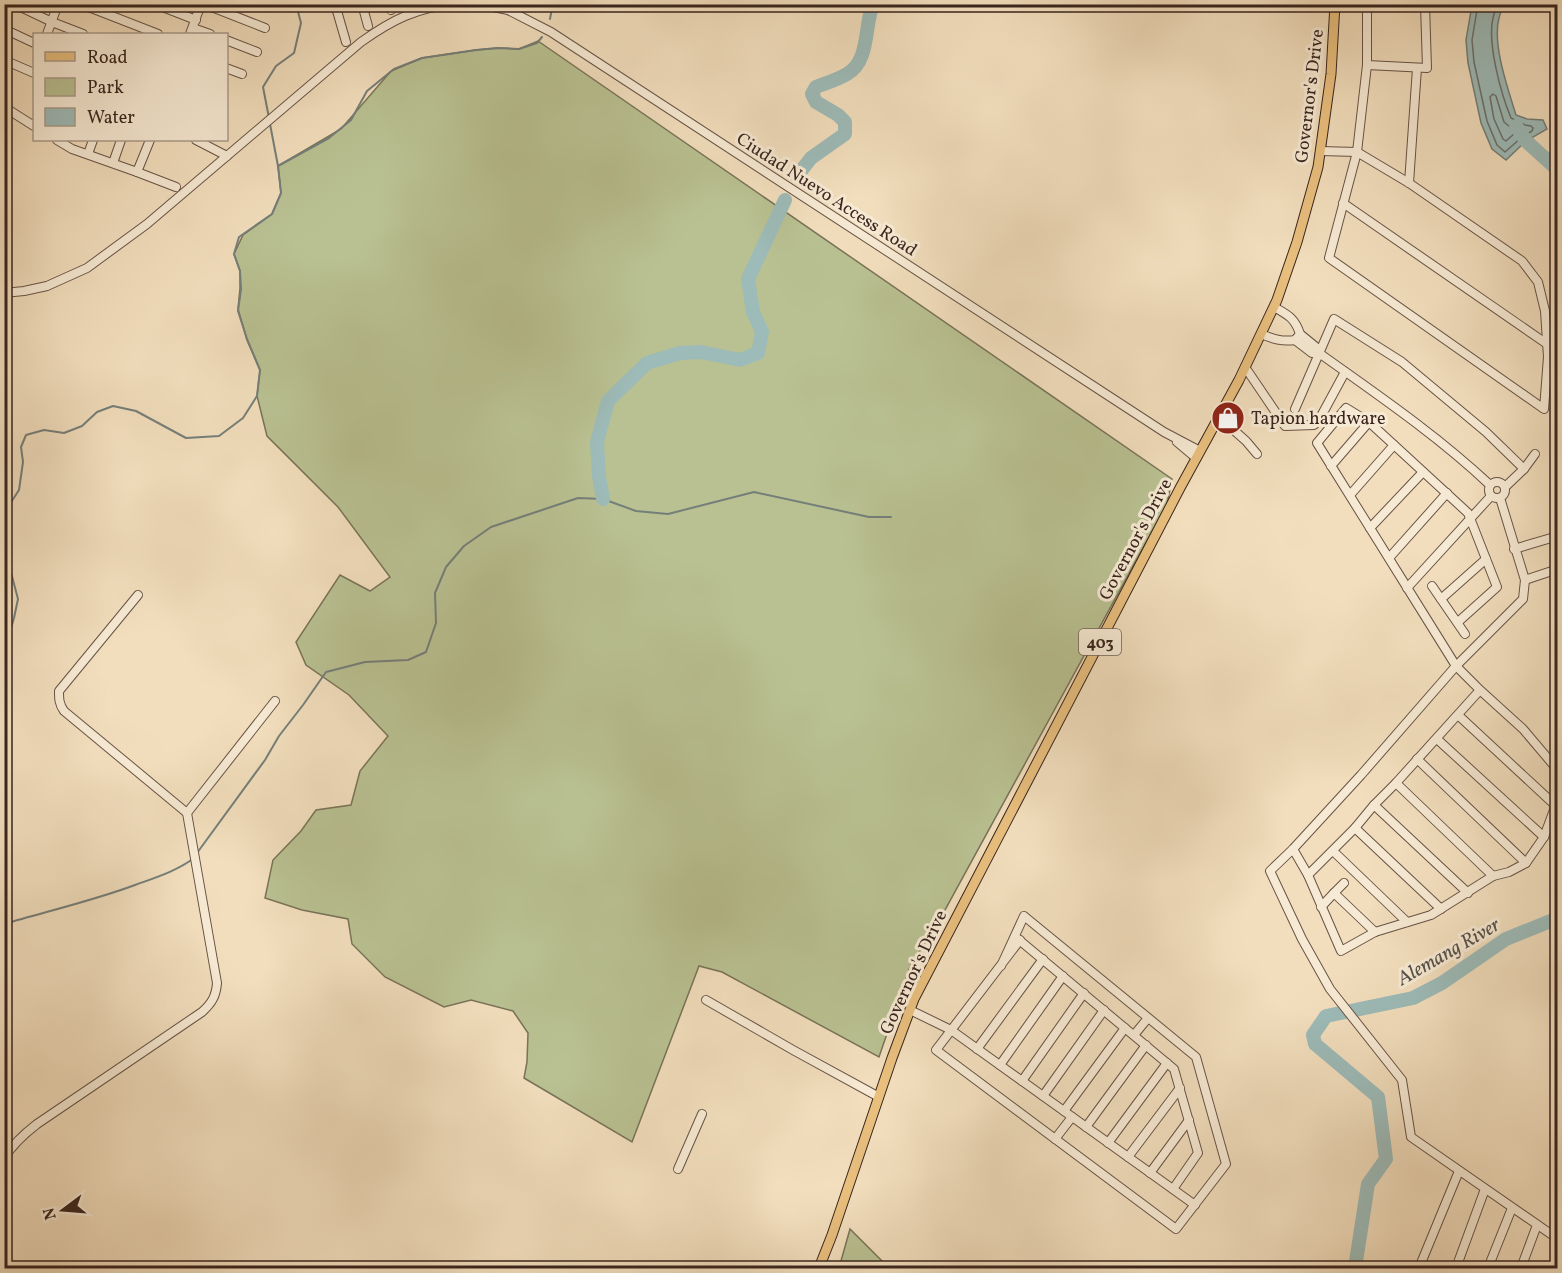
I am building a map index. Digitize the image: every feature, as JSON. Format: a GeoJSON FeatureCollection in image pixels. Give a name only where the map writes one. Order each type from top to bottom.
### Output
{"type":"FeatureCollection","features":[{"type":"Feature","properties":{"kind":"main road","name":"Governor's Drive"},"geometry":{"type":"LineString","coordinates":[[819,1269],[910,1010],[931,964],[1219,417],[1274,307],[1307,209],[1320,151],[1331,74],[1335,4]]}},
{"type":"Feature","properties":{"kind":"street"},"geometry":{"type":"LineString","coordinates":[[14,4],[80,33]]}},
{"type":"Feature","properties":{"kind":"street"},"geometry":{"type":"LineString","coordinates":[[47,33],[58,4]]}},
{"type":"Feature","properties":{"kind":"street"},"geometry":{"type":"LineString","coordinates":[[81,4],[155,33]]}},
{"type":"Feature","properties":{"kind":"street"},"geometry":{"type":"LineString","coordinates":[[155,4],[193,28],[207,33]]}},
{"type":"Feature","properties":{"kind":"street"},"geometry":{"type":"LineString","coordinates":[[193,28],[203,4],[265,28]]}},
{"type":"Feature","properties":{"kind":"street"},"geometry":{"type":"LineString","coordinates":[[335,4],[346,42]]}},
{"type":"Feature","properties":{"kind":"street"},"geometry":{"type":"LineString","coordinates":[[362,4],[368,26]]}},
{"type":"Feature","properties":{"kind":"street"},"geometry":{"type":"LineString","coordinates":[[4,293],[47,285],[87,268],[147,224],[361,42],[382,27],[419,7],[456,4]]}},
{"type":"Feature","properties":{"kind":"street","name":"Ciudad Nuevo Access Road"},"geometry":{"type":"LineString","coordinates":[[465,4],[508,10],[550,33],[689,121],[1198,455]]}},
{"type":"Feature","properties":{"kind":"street"},"geometry":{"type":"LineString","coordinates":[[1320,151],[1357,152],[1409,183],[1522,261],[1538,282],[1545,311],[1548,357],[1544,409],[1329,258],[1357,152],[1367,64],[1367,4]]}},
{"type":"Feature","properties":{"kind":"street"},"geometry":{"type":"LineString","coordinates":[[1367,64],[1427,68],[1425,4]]}},
{"type":"Feature","properties":{"kind":"street"},"geometry":{"type":"LineString","coordinates":[[4,29],[33,43]]}},
{"type":"Feature","properties":{"kind":"street"},"geometry":{"type":"LineString","coordinates":[[228,41],[257,52]]}},
{"type":"Feature","properties":{"kind":"street"},"geometry":{"type":"LineString","coordinates":[[4,60],[33,71]]}},
{"type":"Feature","properties":{"kind":"street"},"geometry":{"type":"LineString","coordinates":[[1409,183],[1417,68]]}},
{"type":"Feature","properties":{"kind":"street"},"geometry":{"type":"LineString","coordinates":[[228,69],[242,74]]}},
{"type":"Feature","properties":{"kind":"street"},"geometry":{"type":"LineString","coordinates":[[4,107],[33,125]]}},
{"type":"Feature","properties":{"kind":"street"},"geometry":{"type":"LineString","coordinates":[[61,141],[72,149],[176,187]]}},
{"type":"Feature","properties":{"kind":"street"},"geometry":{"type":"LineString","coordinates":[[88,154],[93,141]]}},
{"type":"Feature","properties":{"kind":"street"},"geometry":{"type":"LineString","coordinates":[[113,163],[121,141]]}},
{"type":"Feature","properties":{"kind":"street"},"geometry":{"type":"LineString","coordinates":[[137,172],[150,141]]}},
{"type":"Feature","properties":{"kind":"street"},"geometry":{"type":"LineString","coordinates":[[198,141],[226,156]]}},
{"type":"Feature","properties":{"kind":"street"},"geometry":{"type":"LineString","coordinates":[[1343,203],[1547,344]]}},
{"type":"Feature","properties":{"kind":"street"},"geometry":{"type":"LineString","coordinates":[[1274,307],[1297,324],[1297,337],[1312,353],[1319,353],[1406,415],[1490,485]]}},
{"type":"Feature","properties":{"kind":"street"},"geometry":{"type":"LineString","coordinates":[[1295,409],[1334,319],[1402,362],[1486,432],[1524,469]]}},
{"type":"Feature","properties":{"kind":"street"},"geometry":{"type":"LineString","coordinates":[[1261,334],[1276,340],[1297,337]]}},
{"type":"Feature","properties":{"kind":"street"},"geometry":{"type":"LineString","coordinates":[[1245,367],[1285,426],[1314,425],[1345,372]]}},
{"type":"Feature","properties":{"kind":"street"},"geometry":{"type":"LineString","coordinates":[[1293,849],[1308,875],[1341,951],[1375,932],[1431,915],[1493,876],[1509,872],[1526,863],[1544,837],[1556,798],[1556,768],[1523,729],[1456,666],[1317,443],[1346,408],[1369,422],[1468,513],[1497,587],[1458,622]]}},
{"type":"Feature","properties":{"kind":"street"},"geometry":{"type":"LineString","coordinates":[[1219,417],[1257,454]]}},
{"type":"Feature","properties":{"kind":"street"},"geometry":{"type":"LineString","coordinates":[[1331,466],[1369,422]]}},
{"type":"Feature","properties":{"kind":"street"},"geometry":{"type":"LineString","coordinates":[[1350,495],[1394,445]]}},
{"type":"Feature","properties":{"kind":"street"},"geometry":{"type":"LineString","coordinates":[[1490,485],[1488,490],[1491,496],[1500,498],[1505,493],[1505,487],[1524,469],[1535,454]]}},
{"type":"Feature","properties":{"kind":"street"},"geometry":{"type":"LineString","coordinates":[[1370,528],[1423,472]]}},
{"type":"Feature","properties":{"kind":"street"},"geometry":{"type":"LineString","coordinates":[[1490,485],[1498,482],[1505,487]]}},
{"type":"Feature","properties":{"kind":"street"},"geometry":{"type":"LineString","coordinates":[[1389,558],[1447,493]]}},
{"type":"Feature","properties":{"kind":"street"},"geometry":{"type":"LineString","coordinates":[[1407,588],[1491,496]]}},
{"type":"Feature","properties":{"kind":"street"},"geometry":{"type":"LineString","coordinates":[[1500,498],[1525,579],[1523,599],[1456,666],[1270,872],[1302,939],[1330,989],[1402,1080],[1411,1137],[1557,1239]]}},
{"type":"Feature","properties":{"kind":"street"},"geometry":{"type":"LineString","coordinates":[[1515,549],[1557,536]]}},
{"type":"Feature","properties":{"kind":"street"},"geometry":{"type":"LineString","coordinates":[[1441,599],[1486,559]]}},
{"type":"Feature","properties":{"kind":"street"},"geometry":{"type":"LineString","coordinates":[[1525,579],[1557,569]]}},
{"type":"Feature","properties":{"kind":"street"},"geometry":{"type":"LineString","coordinates":[[1432,586],[1465,634]]}},
{"type":"Feature","properties":{"kind":"street"},"geometry":{"type":"LineString","coordinates":[[4,1158],[17,1142],[37,1124],[211,1005],[216,995],[217,983],[187,813],[64,711],[60,705],[59,691],[138,596]]}},
{"type":"Feature","properties":{"kind":"street"},"geometry":{"type":"LineString","coordinates":[[1308,875],[1355,828],[1480,690]]}},
{"type":"Feature","properties":{"kind":"street"},"geometry":{"type":"LineString","coordinates":[[187,813],[274,701]]}},
{"type":"Feature","properties":{"kind":"street"},"geometry":{"type":"LineString","coordinates":[[1458,715],[1555,805]]}},
{"type":"Feature","properties":{"kind":"street"},"geometry":{"type":"LineString","coordinates":[[1437,739],[1544,837]]}},
{"type":"Feature","properties":{"kind":"street"},"geometry":{"type":"LineString","coordinates":[[1417,759],[1526,863]]}},
{"type":"Feature","properties":{"kind":"street"},"geometry":{"type":"LineString","coordinates":[[1396,783],[1493,876]]}},
{"type":"Feature","properties":{"kind":"street"},"geometry":{"type":"LineString","coordinates":[[1374,806],[1468,893]]}},
{"type":"Feature","properties":{"kind":"street"},"geometry":{"type":"LineString","coordinates":[[1355,828],[1441,909]]}},
{"type":"Feature","properties":{"kind":"street"},"geometry":{"type":"LineString","coordinates":[[1333,851],[1407,922]]}},
{"type":"Feature","properties":{"kind":"street"},"geometry":{"type":"LineString","coordinates":[[1322,907],[1344,883]]}},
{"type":"Feature","properties":{"kind":"street"},"geometry":{"type":"LineString","coordinates":[[1334,893],[1375,932]]}},
{"type":"Feature","properties":{"kind":"street"},"geometry":{"type":"LineString","coordinates":[[1024,916],[1196,1057],[1226,1164],[1176,1229],[936,1050],[1001,966],[1018,938],[1024,916]]}},
{"type":"Feature","properties":{"kind":"street"},"geometry":{"type":"LineString","coordinates":[[1018,938],[1174,1069],[1198,1153],[1173,1189]]}},
{"type":"Feature","properties":{"kind":"street"},"geometry":{"type":"LineString","coordinates":[[977,1049],[1042,959]]}},
{"type":"Feature","properties":{"kind":"street"},"geometry":{"type":"LineString","coordinates":[[1000,1065],[1063,976]]}},
{"type":"Feature","properties":{"kind":"street"},"geometry":{"type":"LineString","coordinates":[[1022,1081],[1084,993]]}},
{"type":"Feature","properties":{"kind":"street"},"geometry":{"type":"LineString","coordinates":[[706,1000],[879,1097]]}},
{"type":"Feature","properties":{"kind":"street"},"geometry":{"type":"LineString","coordinates":[[910,1010],[951,1030],[1194,1205]]}},
{"type":"Feature","properties":{"kind":"street"},"geometry":{"type":"LineString","coordinates":[[1043,1096],[1104,1010]]}},
{"type":"Feature","properties":{"kind":"street"},"geometry":{"type":"LineString","coordinates":[[1134,1035],[1148,1018]]}},
{"type":"Feature","properties":{"kind":"street"},"geometry":{"type":"LineString","coordinates":[[1064,1111],[1125,1028]]}},
{"type":"Feature","properties":{"kind":"street"},"geometry":{"type":"LineString","coordinates":[[1086,1127],[1146,1045]]}},
{"type":"Feature","properties":{"kind":"street"},"geometry":{"type":"LineString","coordinates":[[1108,1143],[1167,1062]]}},
{"type":"Feature","properties":{"kind":"street"},"geometry":{"type":"LineString","coordinates":[[1128,1157],[1180,1088]]}},
{"type":"Feature","properties":{"kind":"street"},"geometry":{"type":"LineString","coordinates":[[678,1169],[702,1114]]}},
{"type":"Feature","properties":{"kind":"street"},"geometry":{"type":"LineString","coordinates":[[1055,1139],[1072,1117]]}},
{"type":"Feature","properties":{"kind":"street"},"geometry":{"type":"LineString","coordinates":[[1150,1173],[1189,1120]]}},
{"type":"Feature","properties":{"kind":"street"},"geometry":{"type":"LineString","coordinates":[[1419,1269],[1459,1171]]}},
{"type":"Feature","properties":{"kind":"street"},"geometry":{"type":"LineString","coordinates":[[1456,1269],[1485,1189]]}},
{"type":"Feature","properties":{"kind":"street"},"geometry":{"type":"LineString","coordinates":[[1488,1269],[1512,1208]]}},
{"type":"Feature","properties":{"kind":"street"},"geometry":{"type":"LineString","coordinates":[[1521,1269],[1537,1225]]}},
{"type":"Feature","properties":{"kind":"street"},"geometry":{"type":"LineString","coordinates":[[1554,1269],[1557,1260]]}},
{"type":"Feature","properties":{"kind":"green space"},"geometry":{"type":"Polygon","coordinates":[[[538,41],[1172,479],[1167,504],[934,930],[912,961],[879,1057],[722,972],[699,966],[632,1142],[524,1078],[528,1033],[513,1011],[471,1000],[444,1007],[385,977],[352,944],[348,919],[302,910],[265,898],[273,860],[301,831],[316,810],[351,805],[360,771],[388,736],[349,695],[306,665],[296,642],[340,575],[370,591],[390,577],[338,507],[267,436],[257,396],[260,370],[247,340],[238,309],[240,271],[234,254],[243,235],[272,214],[281,193],[278,166],[341,129],[391,71],[422,58],[476,50],[519,49],[538,41]]]}},
{"type":"Feature","properties":{"kind":"green space"},"geometry":{"type":"Polygon","coordinates":[[[850,1229],[889,1268],[839,1268],[850,1229]]]}},
{"type":"Feature","properties":{"kind":"water"},"geometry":{"type":"Polygon","coordinates":[[[1472,5],[1504,5],[1497,29],[1499,53],[1516,115],[1527,119],[1543,120],[1547,129],[1526,141],[1506,160],[1492,149],[1481,123],[1468,63],[1466,40],[1472,5]]]}},
{"type":"Feature","properties":{"kind":"waterway"},"geometry":{"type":"LineString","coordinates":[[269,118],[263,87],[276,66],[294,53],[301,23],[296,4]]}},
{"type":"Feature","properties":{"kind":"waterway"},"geometry":{"type":"LineString","coordinates":[[550,19],[555,4]]}},
{"type":"Feature","properties":{"kind":"waterway"},"geometry":{"type":"LineString","coordinates":[[797,176],[811,158],[845,134],[845,122],[816,102],[812,94],[816,87],[847,74],[860,61],[873,4]]}},
{"type":"Feature","properties":{"kind":"waterway"},"geometry":{"type":"LineString","coordinates":[[278,166],[329,138],[351,120],[367,91],[394,69],[422,58],[497,48],[519,49],[537,43],[542,37]]}},
{"type":"Feature","properties":{"kind":"waterway"},"geometry":{"type":"LineString","coordinates":[[4,513],[19,490],[23,462],[21,447],[26,435],[44,430],[64,433],[82,426],[97,412],[113,406],[136,411],[186,438],[219,436],[243,418],[257,396],[260,370],[238,311],[241,289],[240,271],[234,254],[239,237],[272,214],[281,193],[270,124]]}},
{"type":"Feature","properties":{"kind":"waterway","name":"Alemang River"},"geometry":{"type":"LineString","coordinates":[[1516,126],[1526,141],[1558,170]]}},
{"type":"Feature","properties":{"kind":"waterway"},"geometry":{"type":"LineString","coordinates":[[603,499],[597,442],[608,401],[647,363],[680,353],[701,352],[740,360],[758,353],[762,332],[753,312],[748,279],[785,200]]}},
{"type":"Feature","properties":{"kind":"waterway"},"geometry":{"type":"LineString","coordinates":[[197,853],[326,672],[365,662],[408,660],[426,652],[436,623],[435,593],[446,567],[464,546],[491,527],[578,498],[603,499],[636,511],[668,514],[754,492],[869,517],[891,517]]}},
{"type":"Feature","properties":{"kind":"waterway"},"geometry":{"type":"LineString","coordinates":[[4,546],[18,599],[4,652]]}},
{"type":"Feature","properties":{"kind":"waterway"},"geometry":{"type":"LineString","coordinates":[[4,924],[119,891],[165,874],[194,858]]}},
{"type":"Feature","properties":{"kind":"waterway","name":"Alemang River"},"geometry":{"type":"LineString","coordinates":[[1355,1268],[1368,1184],[1386,1159],[1378,1097],[1315,1044],[1313,1035],[1326,1016],[1413,998],[1442,983],[1506,939],[1558,918]]}},
{"type":"Feature","properties":{"kind":"place","name":"Tapion hardware"},"geometry":{"type":"Point","coordinates":[1228,418]}}]}
